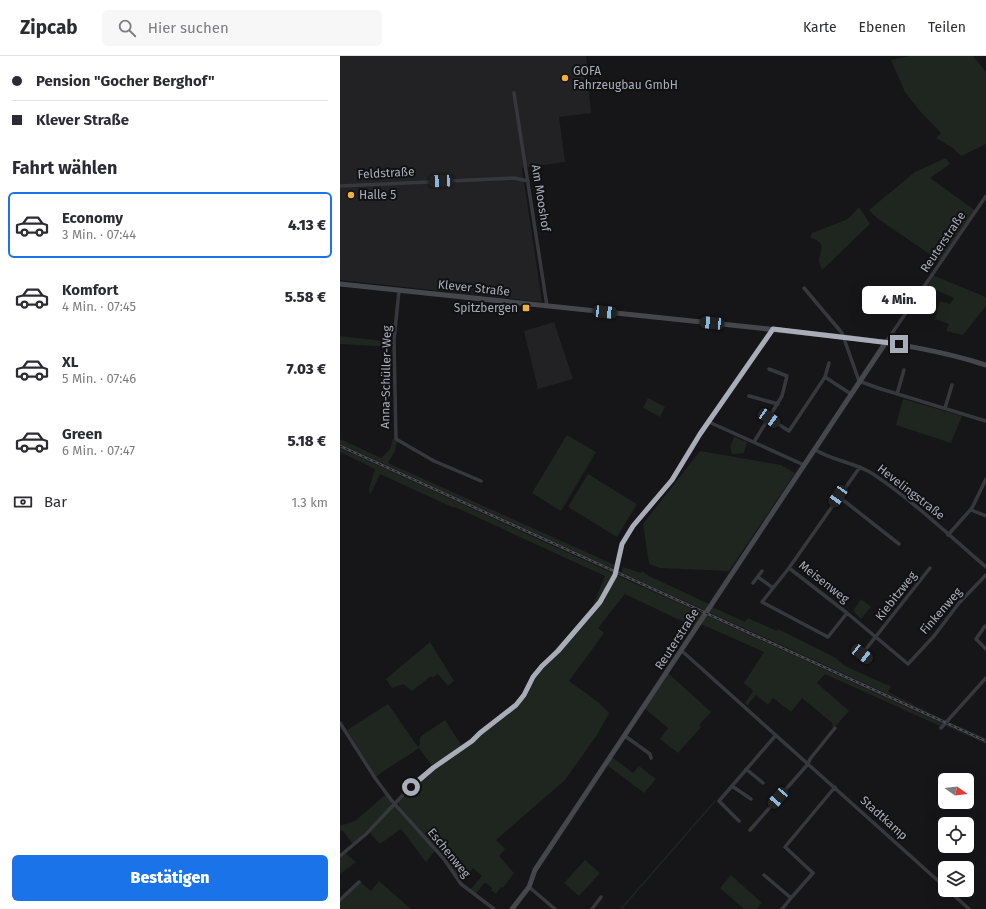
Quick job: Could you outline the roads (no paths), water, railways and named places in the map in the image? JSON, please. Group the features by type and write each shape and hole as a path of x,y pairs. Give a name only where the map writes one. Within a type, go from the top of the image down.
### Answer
{"street":[{"name":"Am Mooshof","path":"514,93 547,306"},
{"name":"Feldstraße","path":"340,186 514,178 528,181"},
{"name":"Reuterstraße","path":"512,909 529,887 535,870 682,651 814,449 986,196"},
{"name":"Klever Straße","path":"340,284 844,337 887,340 953,355 986,365"},
{"path":"804,288 840,329 860,381 986,421"},
{"name":"Anna-Schüller-Weg","path":"399,291 394,340 396,439 434,461 481,481"},
{"path":"340,856 366,834 419,778 472,741 516,705 524,695 533,677 558,651 600,602 615,575 622,544 633,526 672,480 709,422 773,329"},
{"path":"769,418 789,431 825,377 826,367 829,363"},
{"path":"754,442 778,404 782,396 787,376 769,369"},
{"path":"897,394 904,370"},
{"path":"825,377 851,394"},
{"path":"945,408 952,384"},
{"path":"749,396 778,404"},
{"path":"709,422 804,465"},
{"name":"Hevelingstraße","path":"814,449 828,456 860,467 873,474 986,567"},
{"name":"Meisenweg","path":"860,467 838,496 789,568 848,613 908,664 912,660"},
{"path":"948,535 971,510 986,479"},
{"path":"838,496 898,544"},
{"path":"971,510 986,516"},
{"path":"789,568 762,602 828,637 848,613"},
{"name":"Kiebitzweg","path":"876,637 930,568"},
{"path":"753,583 762,571"},
{"name":"Finkenweg","path":"912,660 934,636 959,603 986,575"},
{"path":"758,577 773,588"},
{"path":"985,626 976,639 986,649"},
{"path":"862,654 876,637"},
{"path":"854,648 870,660"},
{"name":"Stadtkamp","path":"682,651 938,881"},
{"path":"941,728 986,678"},
{"name":"Eschenweg","path":"340,723 375,778 394,804 444,859 461,884 494,909"},
{"path":"750,830 808,764 810,758 836,728"},
{"path":"739,821 718,801 776,735"},
{"path":"625,736 650,754 651,758"},
{"path":"746,769 763,783"},
{"path":"732,786 751,799"},
{"path":"782,909 813,873 784,847 835,787"},
{"path":"764,875 791,898"},
{"path":"340,900 359,882"},
{"path":"529,887 555,909"},
{"path":"592,909 601,897"},
{"path":"955,897 968,909"}],"railway":[{"path":"340,446 986,741"}],"place":[{"name":"GOFA Fahrzeugbau GmbH","path":"565,78"},
{"name":"Halle 5","path":"351,195"},
{"name":"Spitzbergen","path":"526,308"}]}
